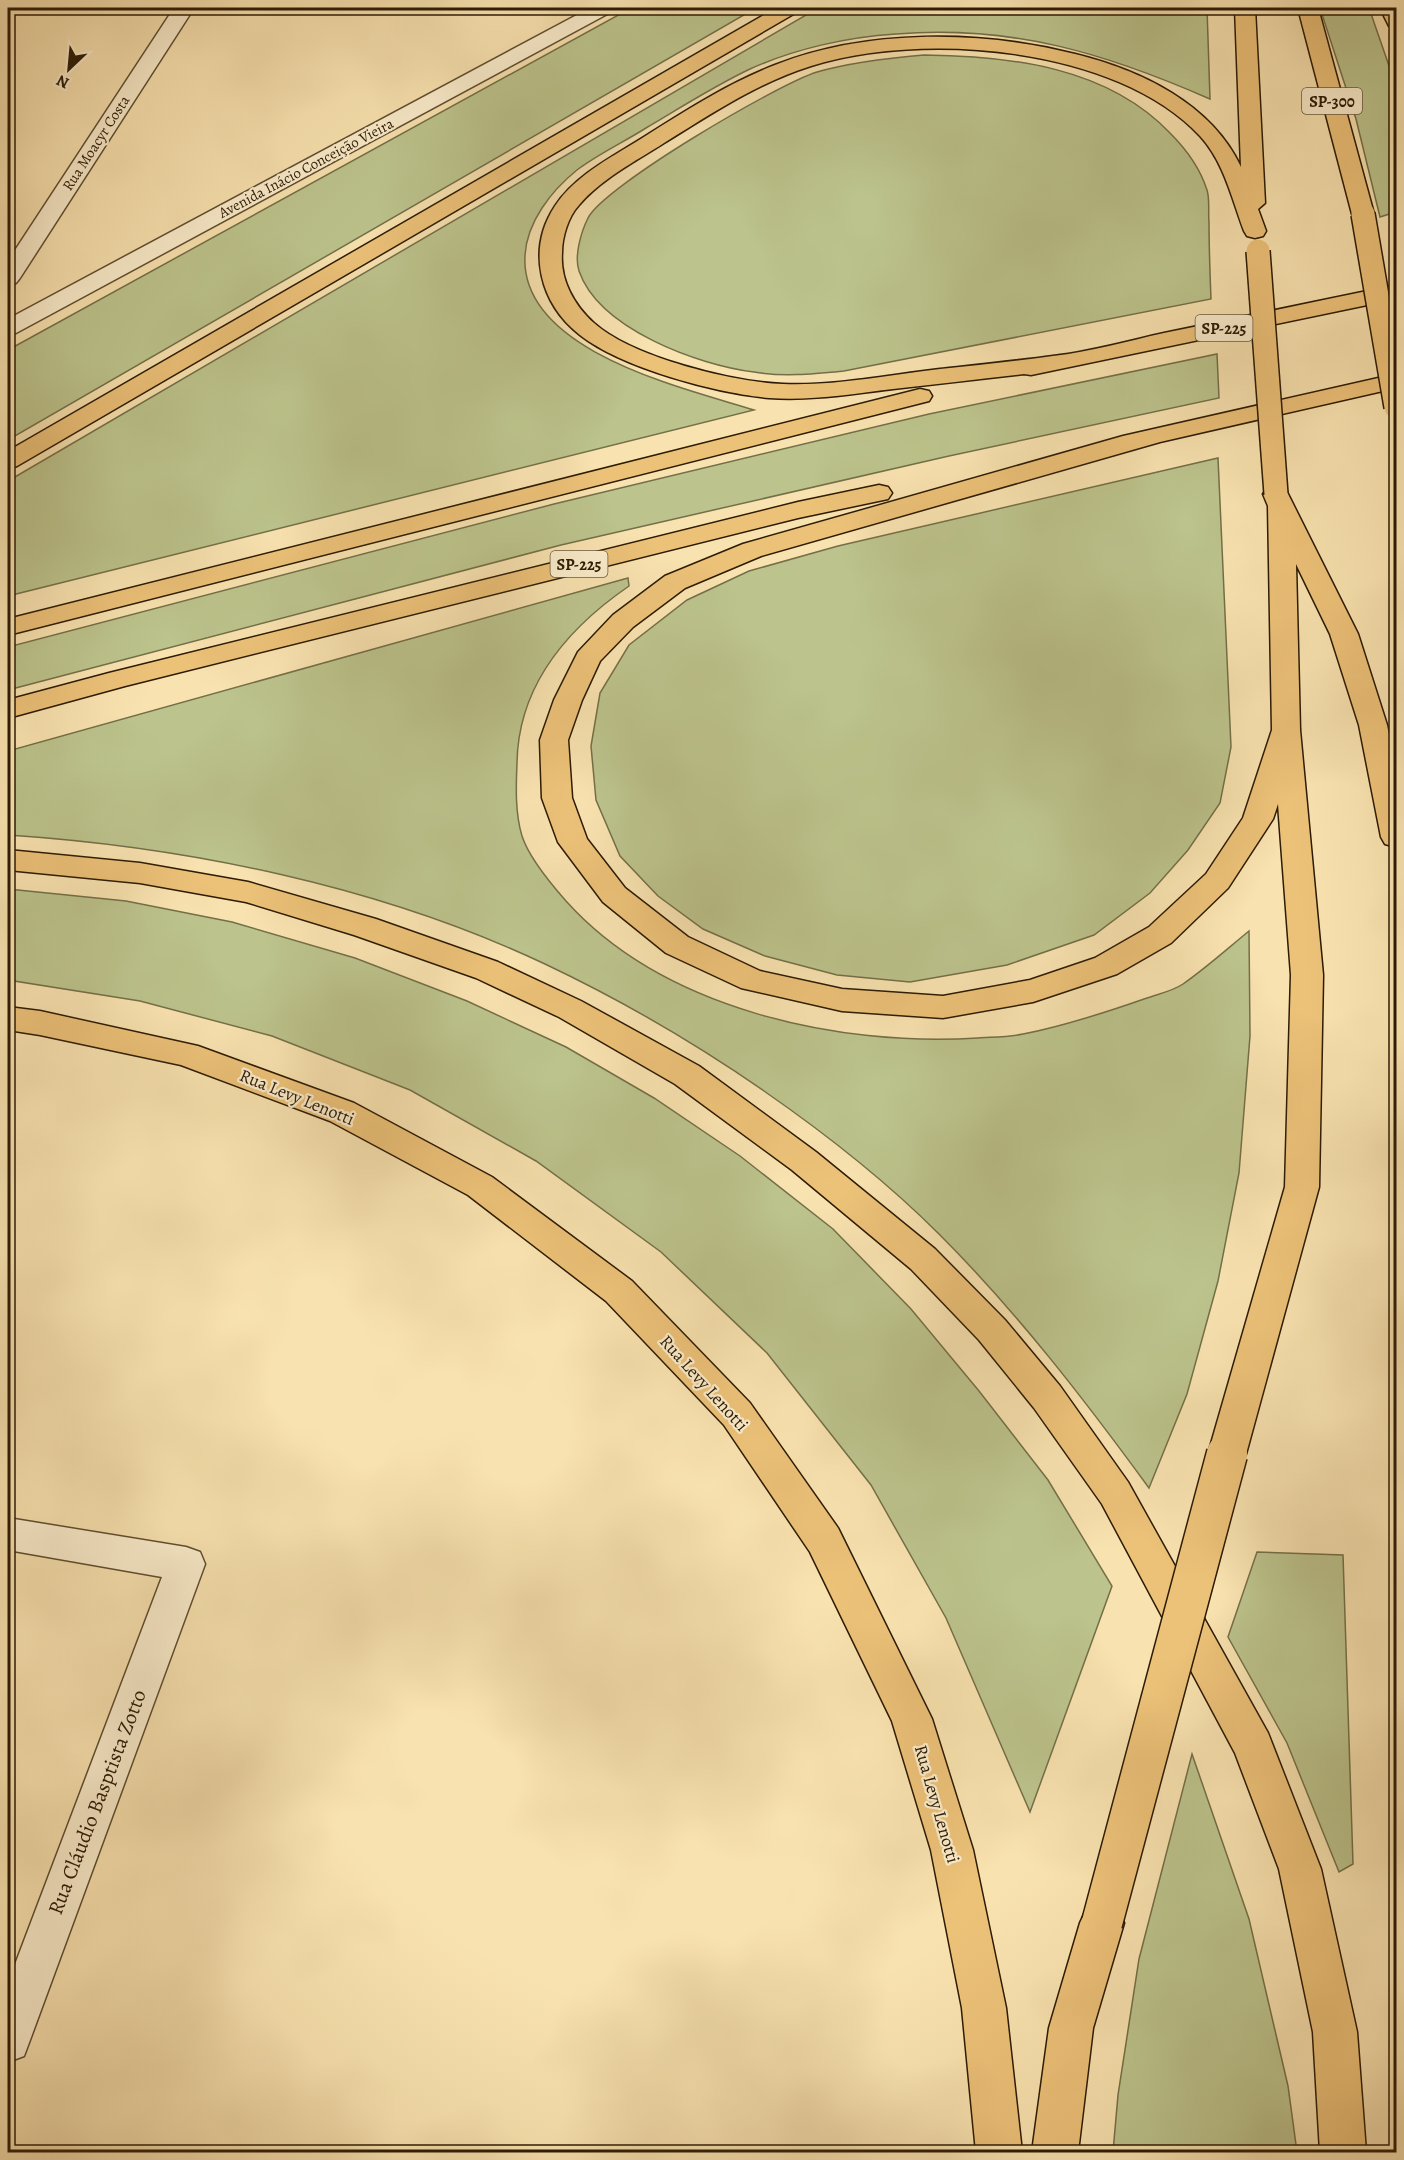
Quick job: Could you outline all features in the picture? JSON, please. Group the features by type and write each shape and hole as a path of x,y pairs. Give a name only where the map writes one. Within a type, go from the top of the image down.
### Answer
{"highway":[{"path":"8,461 790,8"},
{"path":"1055,2152 1071,2028 1102,1923 1227,1454 1302,1187 1306,975 1286,730 1278,500 1257,241 1245,8"},
{"name":"SP-300","path":"1308,8 1363,214 1396,407"},
{"path":"1390,8 1396,22"},
{"path":"1051,363 810,392 751,388 691,374 638,357 587,330 560,298 549,270 552,237 565,205 603,173 726,95 765,76 827,55 910,44 968,43 1027,50 1089,63 1138,82 1185,112 1213,138 1230,167 1257,241"},
{"name":"SP-225","path":"8,627 1051,363 1396,292"},
{"name":"SP-225","path":"8,709 798,510 1154,436 1396,381"},
{"path":"1154,436 752,550 675,582 623,621 588,658 568,700 554,740 557,798 573,842 615,895 677,945 752,980 842,1000 943,1007 1043,988 1106,966 1160,935 1217,880 1258,819 1286,730"},
{"path":"1278,500 1344,634 1373,725 1396,837"},
{"path":"8,860 140,873 248,892 365,927 487,970 570,1009 687,1075 804,1161 922,1259 992,1330 1047,1397 1115,1493 1253,1746 1300,1869 1335,2032 1343,2152"},
{"name":"Rua Levy Lenotti","path":"8,1019 40,1023 186,1054 342,1112 470,1181 619,1291 737,1414 824,1540 912,1719 952,1850 982,1997 999,2152"}],"street":[{"name":"Rua Moacyr Costa","path":"11,267 184,8"},
{"name":"Avenida Inácio Conceição Vieira","path":"8,328 604,8"},
{"name":"Rua Cláudio Basptista Zotto","path":"8,1534 186,1564 8,2040"}],"green space":[{"path":"631,8 756,8 8,440 8,350"},
{"path":"818,8 1207,8 1210,99 1133,68 1095,56 1019,38 980,34 939,32 859,38 803,50 750,69 602,153 567,178 535,219 525,255 530,288 548,317 576,340 611,360 649,377 754,410 8,596 8,481"},
{"path":"1320,8 1369,8 1396,86 1396,212 1380,217 1356,119"},
{"path":"924,55 990,58 1056,70 1117,93 1145,111 1187,152 1201,174 1207,190 1211,299 844,371 787,375 731,368 679,352 628,327 590,292 578,265 579,244 583,230 588,218 601,203 625,183 732,115 797,80 817,72 843,66"},
{"path":"1217,354 1219,398 949,456 561,545 8,690 8,647 554,504 929,414"},
{"path":"1218,458 1231,747 1220,803 1188,850 1150,893 1094,935 1007,965 910,982 837,975 765,956 703,929 658,896 620,856 596,800 591,746 600,693 629,645 687,600 749,571 838,546"},
{"path":"628,578 629,586 586,620 567,640 550,661 537,684 526,708 520,735 516,800 525,844 547,879 566,901 606,938 652,969 702,994 756,1013 812,1027 868,1036 924,1039 1001,1037 1070,1023 1175,989 1200,972 1249,931 1250,1036 1239,1173 1218,1281 1187,1394 1149,1488 1075,1389 1023,1325 919,1214 810,1124 738,1073 657,1023 602,992 482,937 350,892 282,875 145,849 8,835 8,751"},
{"path":"8,889 126,901 232,922 355,958 467,1001 566,1047 654,1098 740,1156 833,1229 911,1309 979,1391 1048,1480 1112,1586 1030,1812 946,1618 871,1485 767,1353 661,1252 536,1161 410,1090 272,1036 140,1001 8,980"},
{"path":"1257,1552 1343,1555 1353,1864 1339,1872 1287,1743 1228,1637"},
{"path":"1192,1754 1249,1919 1288,2086 1297,2152 1113,2152 1118,2095 1139,1959"}]}
